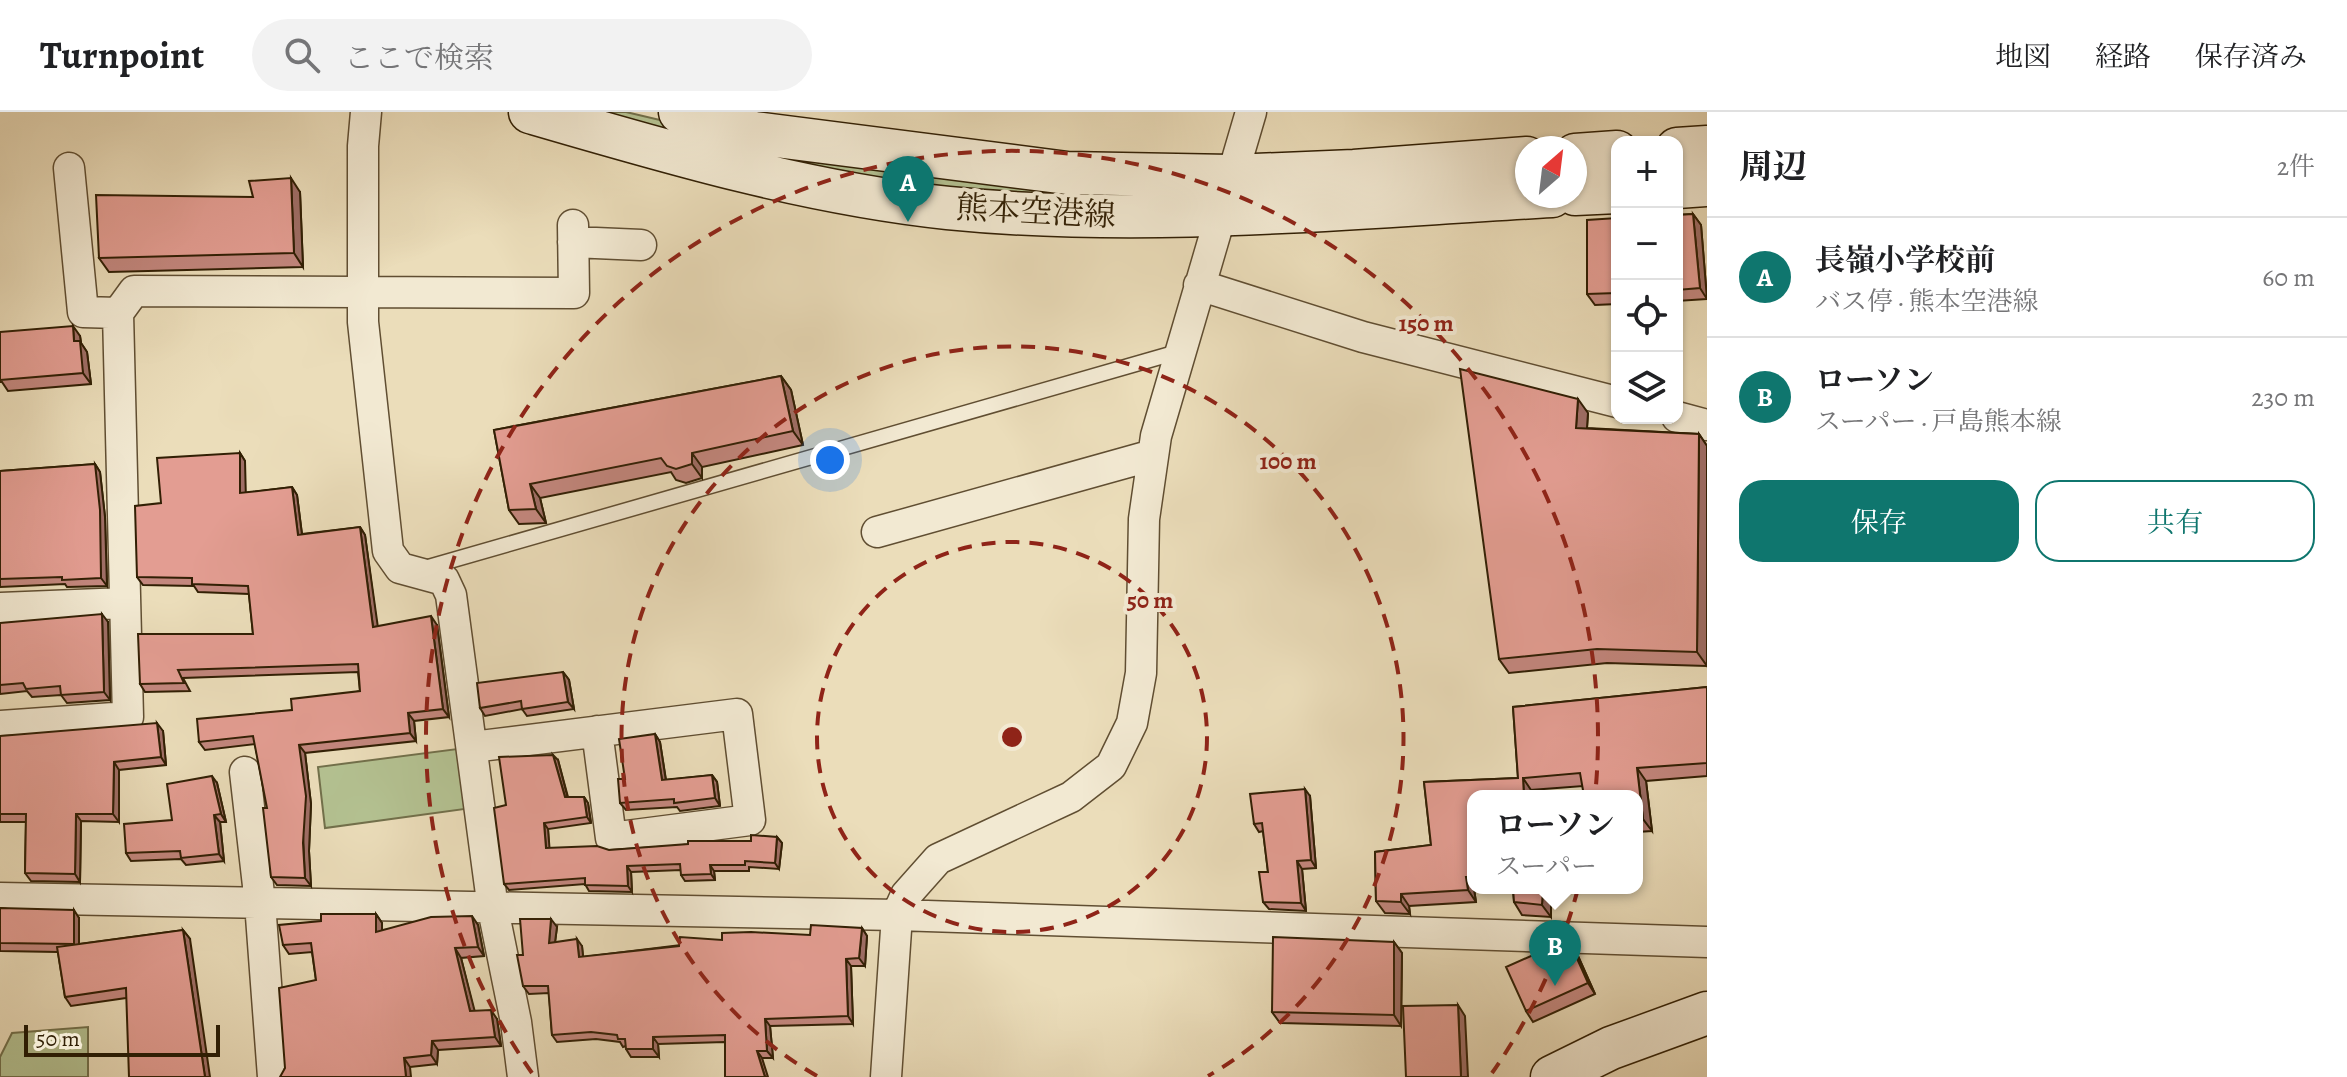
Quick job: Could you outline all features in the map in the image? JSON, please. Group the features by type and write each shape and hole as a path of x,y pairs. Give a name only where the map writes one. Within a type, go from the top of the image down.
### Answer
{"main road":[{"name":"熊本空港線","path":"530,112 644,145 818,189 947,208 1054,215 1226,195 1354,171 1515,159"},
{"name":"熊本空港線","path":"702,115 754,133 1226,195 1515,196"},
{"path":"1683,149 1707,147"},
{"path":"1587,154 1611,152"},
{"path":"1683,187 1707,185"},
{"path":"1587,193 1611,192"},
{"path":"1552,1077 1611,1048 1707,1013"}],"street":[{"path":"366,112 362,290 388,551 400,568 444,580 451,595 493,909 516,1022 523,1077"},
{"path":"886,1077 897,915 906,895 938,859 1071,797 1111,766 1132,723 1141,673 1144,519 1156,436 1251,112"},
{"path":"69,168 83,312 118,313"},
{"path":"0,726 128,717 118,313 134,291 574,293 573,233 641,245"},
{"path":"1199,285 1363,337 1611,400"},
{"path":"1683,419 1707,425"},
{"path":"877,532 1153,455"},
{"path":"0,608 125,603"},
{"path":"472,747 597,731 737,714 750,820 611,838 597,731"},
{"path":"245,772 260,903 273,1077"},
{"path":"0,898 897,915 1707,942"}],"lane":[{"path":"413,571 1181,351"}],"green space":[{"path":"596,112 626,112 792,151 1060,194 1134,200 1134,205 899,184 787,164"},
{"path":"465,748 472,808 325,828 318,767"},
{"path":"88,1027 88,1077 0,1077 0,1057 12,1033"}],"building":[{"path":"291,178 294,253 99,258 96,195 253,197 249,181"},
{"path":"1693,214 1700,288 1683,289 1683,215"},
{"path":"1611,218 1611,293 1587,294 1587,220"},
{"path":"73,326 74,341 80,341 83,373 0,380 0,332"},
{"path":"1460,369 1578,399 1576,428 1699,434 1697,652 1597,649 1499,659"},
{"path":"781,376 793,431 692,453 692,464 676,469 667,466 661,458 530,484 536,509 509,510 494,430"},
{"path":"240,453 240,493 292,487 298,535 360,527 373,627 431,616 443,709 408,713 410,733 299,745 306,796 303,843 305,878 271,877 263,808 267,808 253,736 199,742 197,719 292,710 291,699 360,691 358,664 178,670 184,683 140,684 138,634 253,634 248,586 192,584 192,578 137,577 135,506 161,503 157,458"},
{"path":"95,464 100,510 101,578 0,579 0,471"},
{"path":"102,614 104,692 61,695 60,686 26,689 23,683 0,685 0,623"},
{"path":"563,672 568,702 522,709 521,701 480,708 477,683"},
{"path":"1707,687 1707,763 1637,768 1640,790 1583,790 1580,773 1523,778 1524,790 1467,790 1467,890 1401,894 1401,902 1376,901 1375,852 1431,845 1424,782 1518,778 1513,707"},
{"path":"157,723 161,757 114,762 113,814 76,814 75,874 25,873 26,814 0,814 0,736"},
{"path":"655,734 662,780 712,775 715,798 674,803 674,799 620,803 618,779 625,779 619,739"},
{"path":"553,755 565,797 584,797 587,817 544,823 546,848 597,846 609,850 688,844 688,841 751,841 751,835 777,837 775,863 745,861 745,865 710,865 711,874 681,875 680,864 627,866 628,886 585,885 585,878 504,884 494,808 506,805 499,757"},
{"path":"212,776 221,814 214,815 219,854 181,858 180,851 126,853 124,824 172,820 167,784"},
{"path":"1305,789 1311,860 1297,861 1301,903 1263,902 1259,872 1268,872 1262,823 1254,824 1250,794"},
{"path":"1513,894 1543,894 1542,905 1514,902"},
{"path":"0,908 74,910 74,944 0,943"},
{"path":"321,914 376,914 376,932 431,917 472,916 478,947 455,948 470,1011 491,1010 495,1037 432,1041 431,1055 404,1058 406,1077 280,1077 285,1068 279,988 316,980 311,943 283,945 279,925 321,921"},
{"path":"520,919 551,919 549,943 577,939 579,957 679,946 680,937 722,940 722,933 751,932 810,935 811,925 862,928 859,958 846,959 848,1016 765,1019 767,1051 757,1051 765,1077 725,1077 725,1035 653,1037 653,1049 626,1049 625,1039 618,1039 617,1035 591,1032 552,1035 548,986 523,986 517,955 523,955"},
{"path":"183,930 205,1077 129,1077 126,988 65,997 57,947"},
{"path":"1273,937 1394,942 1394,1015 1272,1012"},
{"path":"1558,944 1571,945 1588,983 1526,1011 1506,967"},
{"path":"1458,1005 1461,1077 1406,1077 1403,1006"}],"place":[{"name":"長嶺小学校前","path":"908,222"},
{"name":"ローソン","path":"1555,986"}]}
